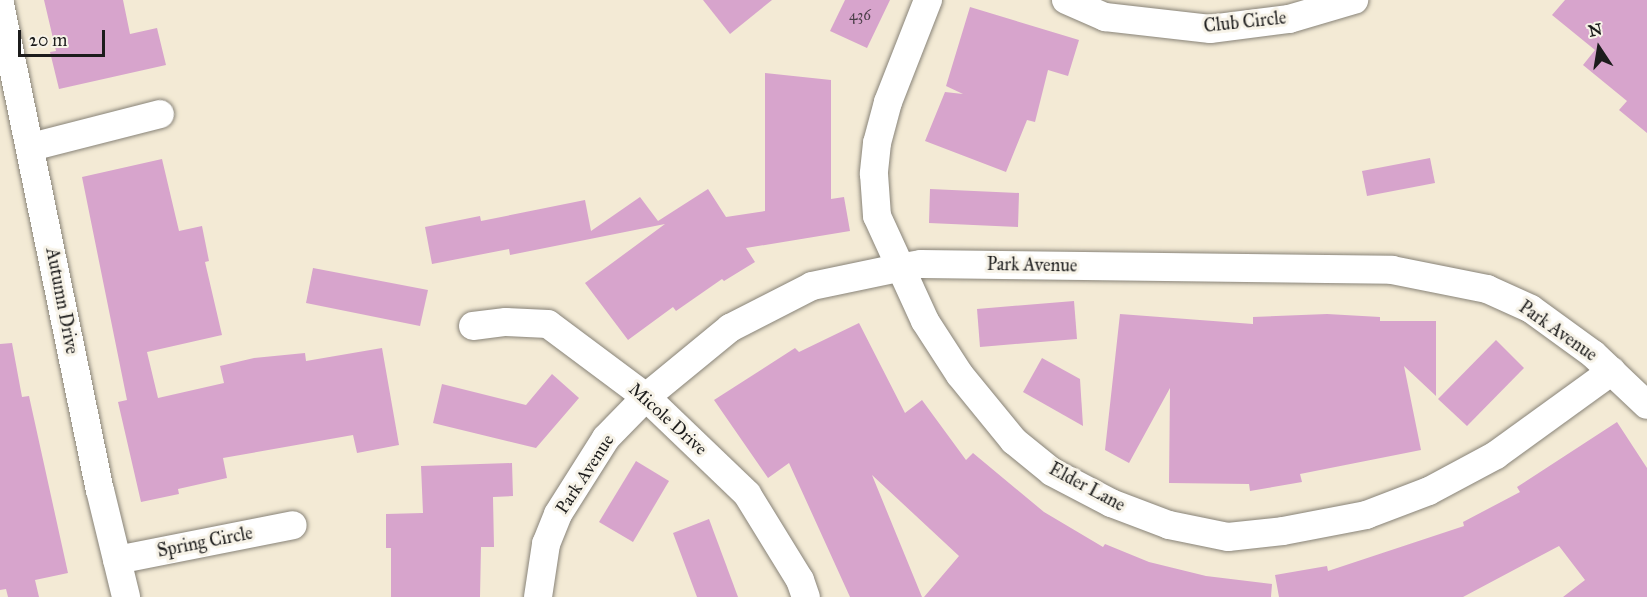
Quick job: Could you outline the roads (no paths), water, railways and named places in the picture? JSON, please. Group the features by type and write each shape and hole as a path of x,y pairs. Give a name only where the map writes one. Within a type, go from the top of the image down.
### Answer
{"street":[{"name":"Elder Lane","path":"928,0 888,102 877,143 874,174 877,216 898,267 960,375 1014,441 1052,472 1111,503 1169,525 1228,537 1366,515 1429,491 1496,455 1612,371"},
{"name":"Club Circle","path":"1066,0 1105,17 1210,29 1290,19 1354,0"},
{"name":"Autumn Drive","path":"0,4 126,597"},
{"path":"31,147 160,114"},
{"name":"Park Avenue","path":"538,597 546,544 558,514 606,438 646,397 730,328 812,286 898,267 921,264 1392,270 1487,289 1531,309 1612,371 1647,405"},
{"name":"Micole Drive","path":"474,326 506,322 548,324 646,397 747,494 800,580 806,597"},
{"name":"Spring Circle","path":"117,560 293,525"}]}
